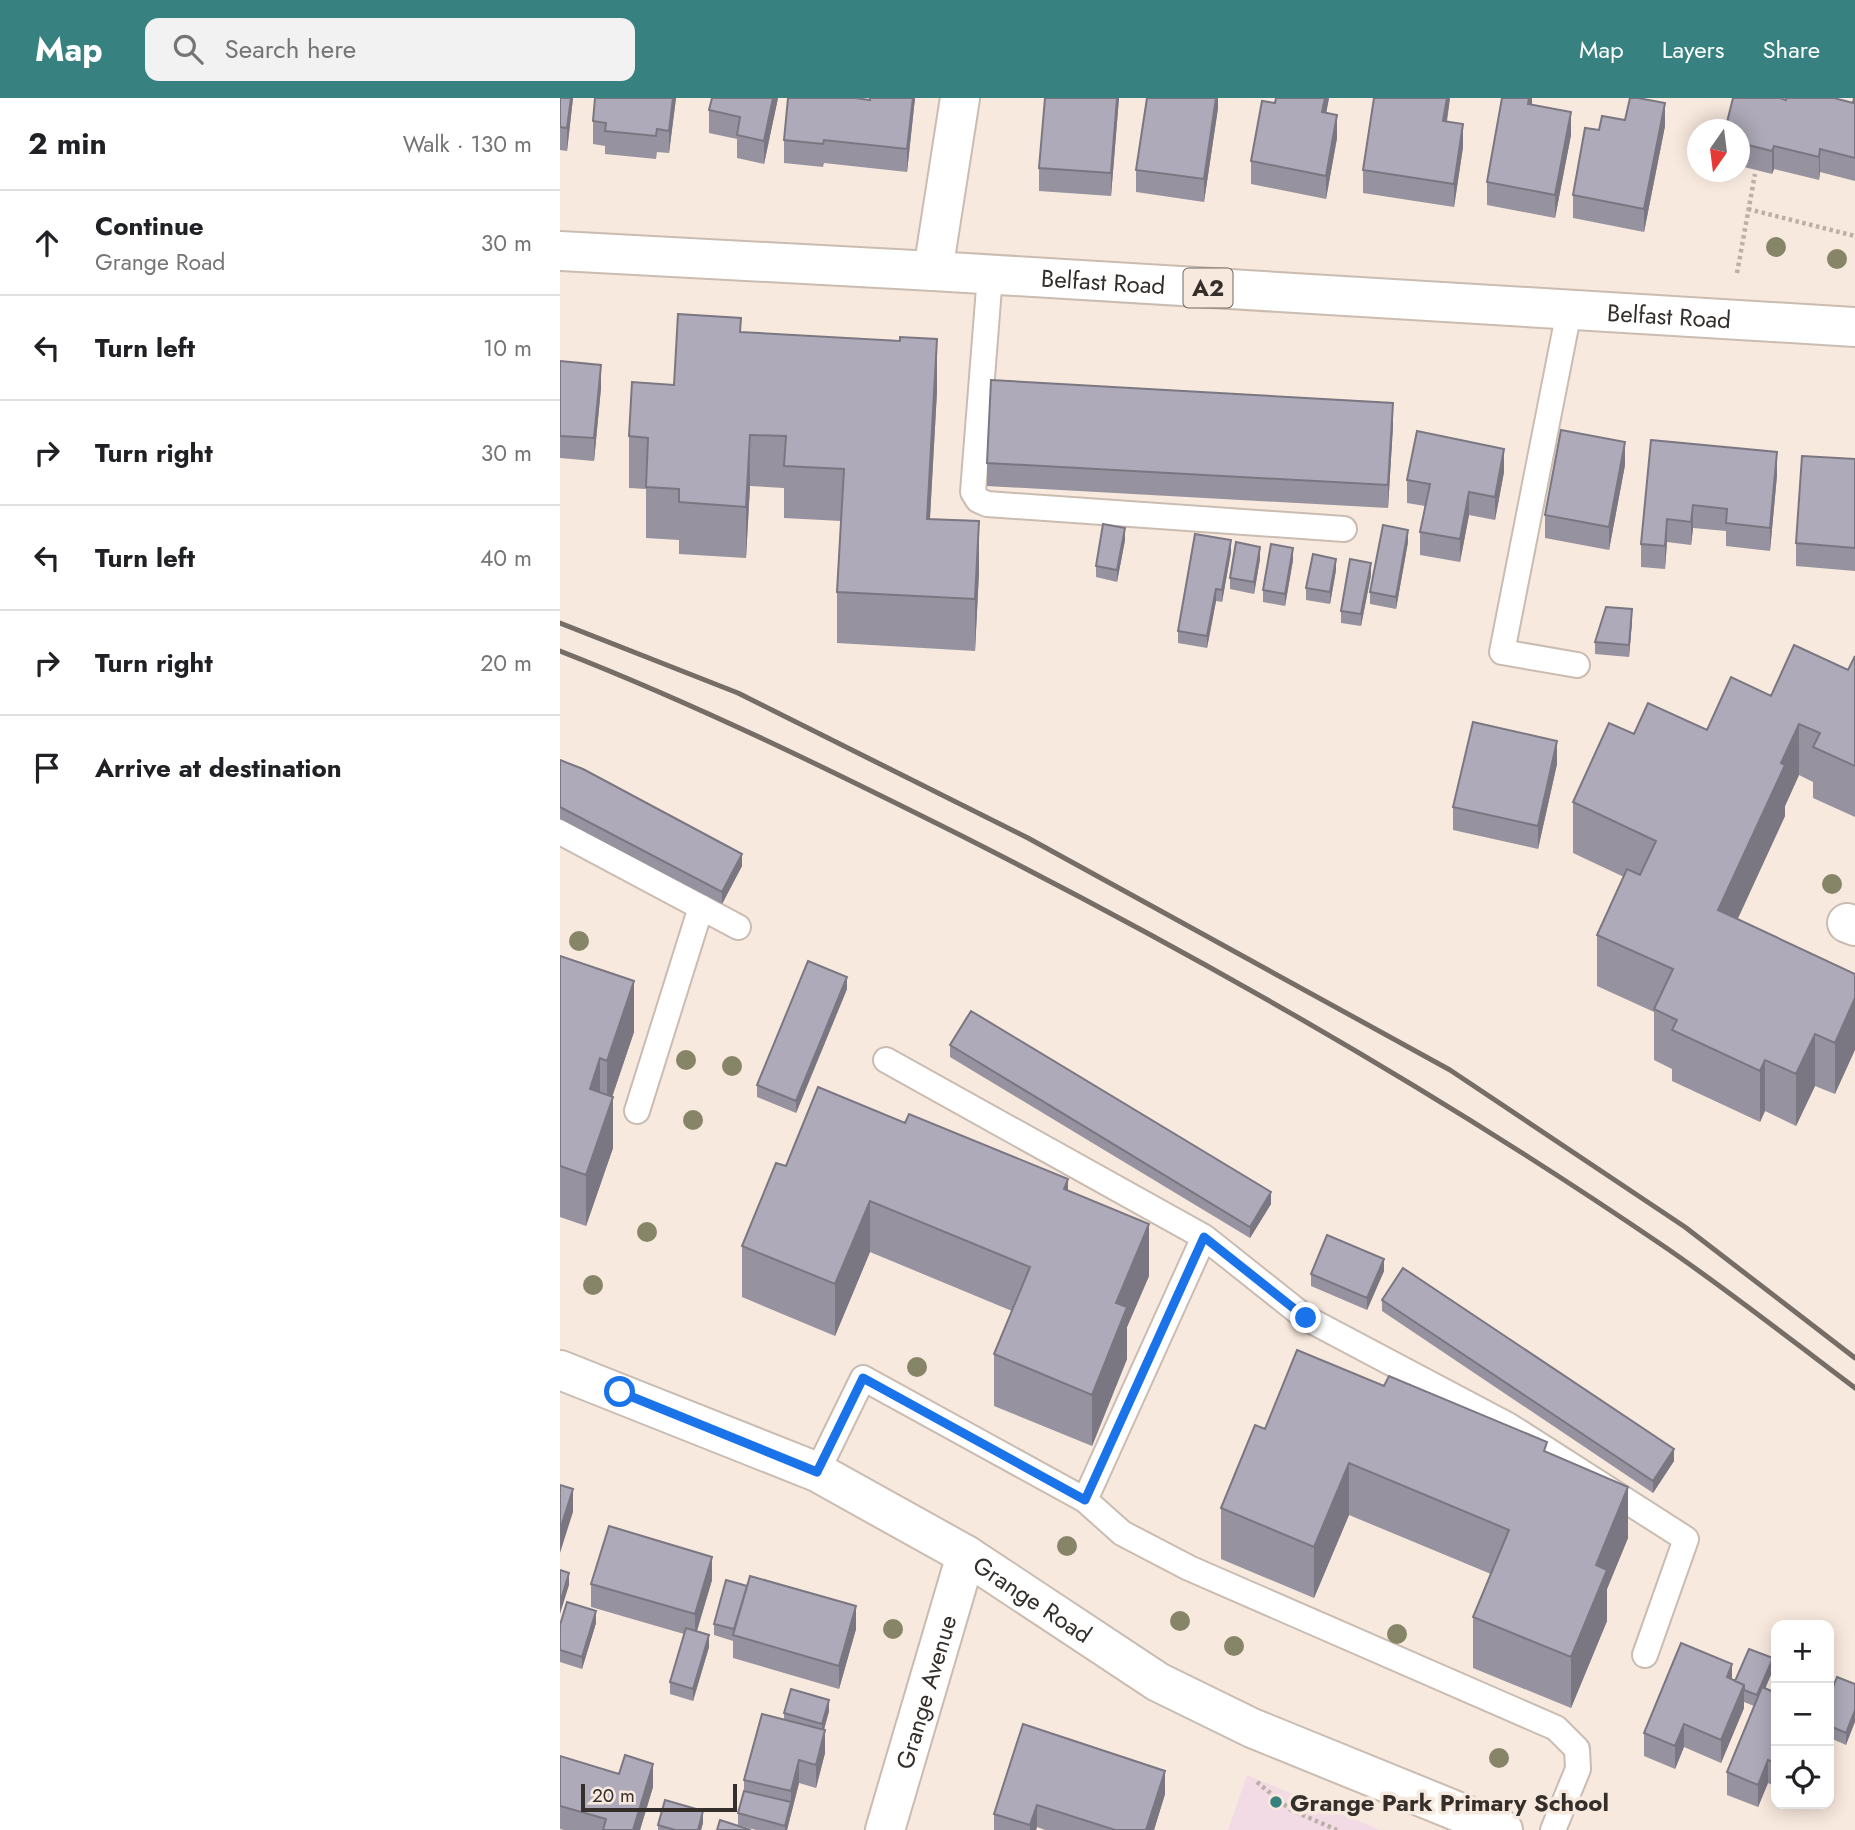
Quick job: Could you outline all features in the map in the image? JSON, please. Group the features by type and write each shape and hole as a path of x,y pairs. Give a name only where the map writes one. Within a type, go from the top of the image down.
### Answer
{"street":[{"path":"933,271 960,98"},
{"name":"Belfast Road","path":"560,251 1855,327"},
{"name":"Grange Road","path":"560,1370 817,1472 966,1555 1158,1682 1252,1728 1503,1830"},
{"name":"Grange Avenue","path":"885,1830 966,1555"}],"lane":[{"path":"990,275 973,492 978,500 987,504 1344,529"},
{"path":"1569,311 1502,652 1577,665"},
{"path":"560,832 738,927"},
{"path":"637,1111 701,907"},
{"path":"886,1060 1204,1237 1306,1318 1508,1425 1686,1539 1645,1655"},
{"path":"1085,1500 1204,1237"},
{"path":"817,1472 863,1378 1085,1500 1122,1533 1189,1568 1556,1728 1577,1749 1577,1769 1553,1830"}],"path":[{"path":"1729,320 1755,174"},
{"path":"1748,209 1855,236"}],"shaded area":[{"name":"Grange Park Primary School","path":"1247,1775 1380,1830 1228,1830"}],"building":[{"path":"560,98 571,98 567,128 560,127"},
{"path":"595,98 673,98 669,131 657,129 656,136 605,131 606,123 593,121"},
{"path":"712,98 773,98 764,141 737,135 740,117 709,110"},
{"path":"788,98 913,98 907,149 824,140 823,144 784,140"},
{"path":"1045,98 1117,98 1111,173 1039,168"},
{"path":"1147,98 1216,98 1204,179 1136,170"},
{"path":"1276,98 1325,98 1322,112 1337,115 1326,176 1251,161 1262,101 1275,103"},
{"path":"1374,98 1447,98 1443,121 1463,124 1454,184 1363,170"},
{"path":"1502,98 1529,98 1528,104 1571,112 1555,195 1487,182"},
{"path":"1630,98 1665,103 1644,209 1573,195 1585,128 1599,130 1602,116 1625,120"},
{"path":"1733,98 1834,98 1853,103 1855,98 1855,158 1820,149 1819,157 1774,146 1772,151 1750,146 1750,119 1728,119"},
{"path":"678,314 741,318 740,332 900,341 900,337 937,339 927,519 979,521 975,599 837,592 844,469 784,466 786,436 750,435 746,507 679,502 679,489 646,487 648,438 629,436 632,382 674,385"},
{"path":"560,361 601,365 594,438 560,436"},
{"path":"991,380 1393,403 1388,485 987,463"},
{"path":"1561,430 1625,442 1609,527 1545,515"},
{"path":"1417,431 1504,449 1495,497 1469,492 1460,539 1420,532 1430,484 1407,480"},
{"path":"1651,440 1777,452 1770,528 1726,523 1727,509 1693,505 1691,522 1667,519 1665,546 1641,544"},
{"path":"1802,456 1855,459 1855,548 1796,543"},
{"path":"1103,524 1125,528 1117,570 1096,566"},
{"path":"1383,525 1408,530 1396,597 1370,592"},
{"path":"1195,534 1231,540 1222,590 1216,589 1207,636 1178,631"},
{"path":"1236,542 1260,547 1254,582 1230,578"},
{"path":"1271,544 1293,548 1285,594 1263,590"},
{"path":"1313,554 1336,559 1330,592 1306,588"},
{"path":"1350,559 1371,563 1361,614 1341,611"},
{"path":"1606,607 1632,609 1629,645 1595,642"},
{"path":"1794,645 1848,670 1855,656 1855,766 1813,747 1820,733 1799,724 1781,763 1785,765 1718,910 1855,974 1855,998 1835,1043 1815,1034 1796,1074 1765,1060 1760,1071 1672,1030 1677,1020 1654,1009 1673,969 1597,935 1627,869 1640,875 1656,841 1573,802 1609,723 1634,734 1648,703 1707,730 1731,677 1771,696"},
{"path":"1473,722 1557,741 1538,826 1453,807"},
{"path":"560,760 583,769 742,854 722,892 560,807"},
{"path":"560,956 634,981 607,1061 600,1058 590,1089 613,1097 586,1175 560,1166"},
{"path":"808,961 847,977 796,1101 757,1085"},
{"path":"971,1011 1271,1192 1250,1227 950,1045"},
{"path":"818,1087 905,1123 909,1114 1068,1179 1064,1189 1149,1224 1116,1303 1127,1307 1092,1395 994,1354 1030,1267 870,1201 835,1284 742,1246 776,1163 786,1166"},
{"path":"1327,1235 1384,1259 1367,1298 1311,1274"},
{"path":"1403,1268 1674,1449 1653,1481 1382,1300"},
{"path":"1297,1350 1384,1386 1389,1376 1547,1442 1544,1451 1628,1487 1596,1565 1607,1570 1571,1657 1473,1617 1509,1530 1349,1463 1314,1547 1221,1508 1255,1425 1265,1429"},
{"path":"560,1485 573,1489 560,1530"},
{"path":"609,1526 712,1557 695,1614 591,1584"},
{"path":"560,1570 569,1573 560,1603"},
{"path":"750,1576 856,1606 839,1666 733,1635"},
{"path":"726,1580 747,1586 734,1629 714,1624"},
{"path":"567,1602 596,1611 582,1657 560,1650 560,1625"},
{"path":"686,1628 709,1635 693,1689 670,1682"},
{"path":"1681,1643 1732,1664 1727,1677 1744,1685 1721,1740 1684,1724 1675,1746 1644,1733"},
{"path":"1749,1649 1771,1657 1757,1695 1744,1690 1744,1685 1735,1681"},
{"path":"1837,1677 1855,1684 1855,1710 1846,1733 1834,1728 1834,1684"},
{"path":"1762,1687 1771,1691 1771,1762 1768,1760 1758,1785 1727,1772"},
{"path":"791,1689 829,1700 822,1724 784,1713"},
{"path":"762,1714 825,1730 816,1765 799,1760 791,1791 744,1780"},
{"path":"1023,1724 1165,1771 1146,1830 1115,1830 1037,1805 1030,1825 994,1814"},
{"path":"625,1755 653,1764 633,1830 603,1830 606,1819 560,1806 560,1756 619,1774"},
{"path":"744,1791 791,1802 785,1826 738,1813"},
{"path":"665,1800 703,1811 698,1830 675,1830 658,1825"},
{"path":"720,1820 751,1830 717,1830"}],"railway":[{"path":"560,623 738,693 1028,838 1450,1070 1685,1227 1855,1358"},
{"path":"560,651 763,739 962,836 1142,930 1319,1029 1492,1134 1662,1245 1855,1388"}],"place":[{"name":"Grange Park Primary School","path":"1276,1802"}],"route":[{"path":"620,1392 817,1472 863,1378 1085,1500 1204,1237 1306,1318"}]}
